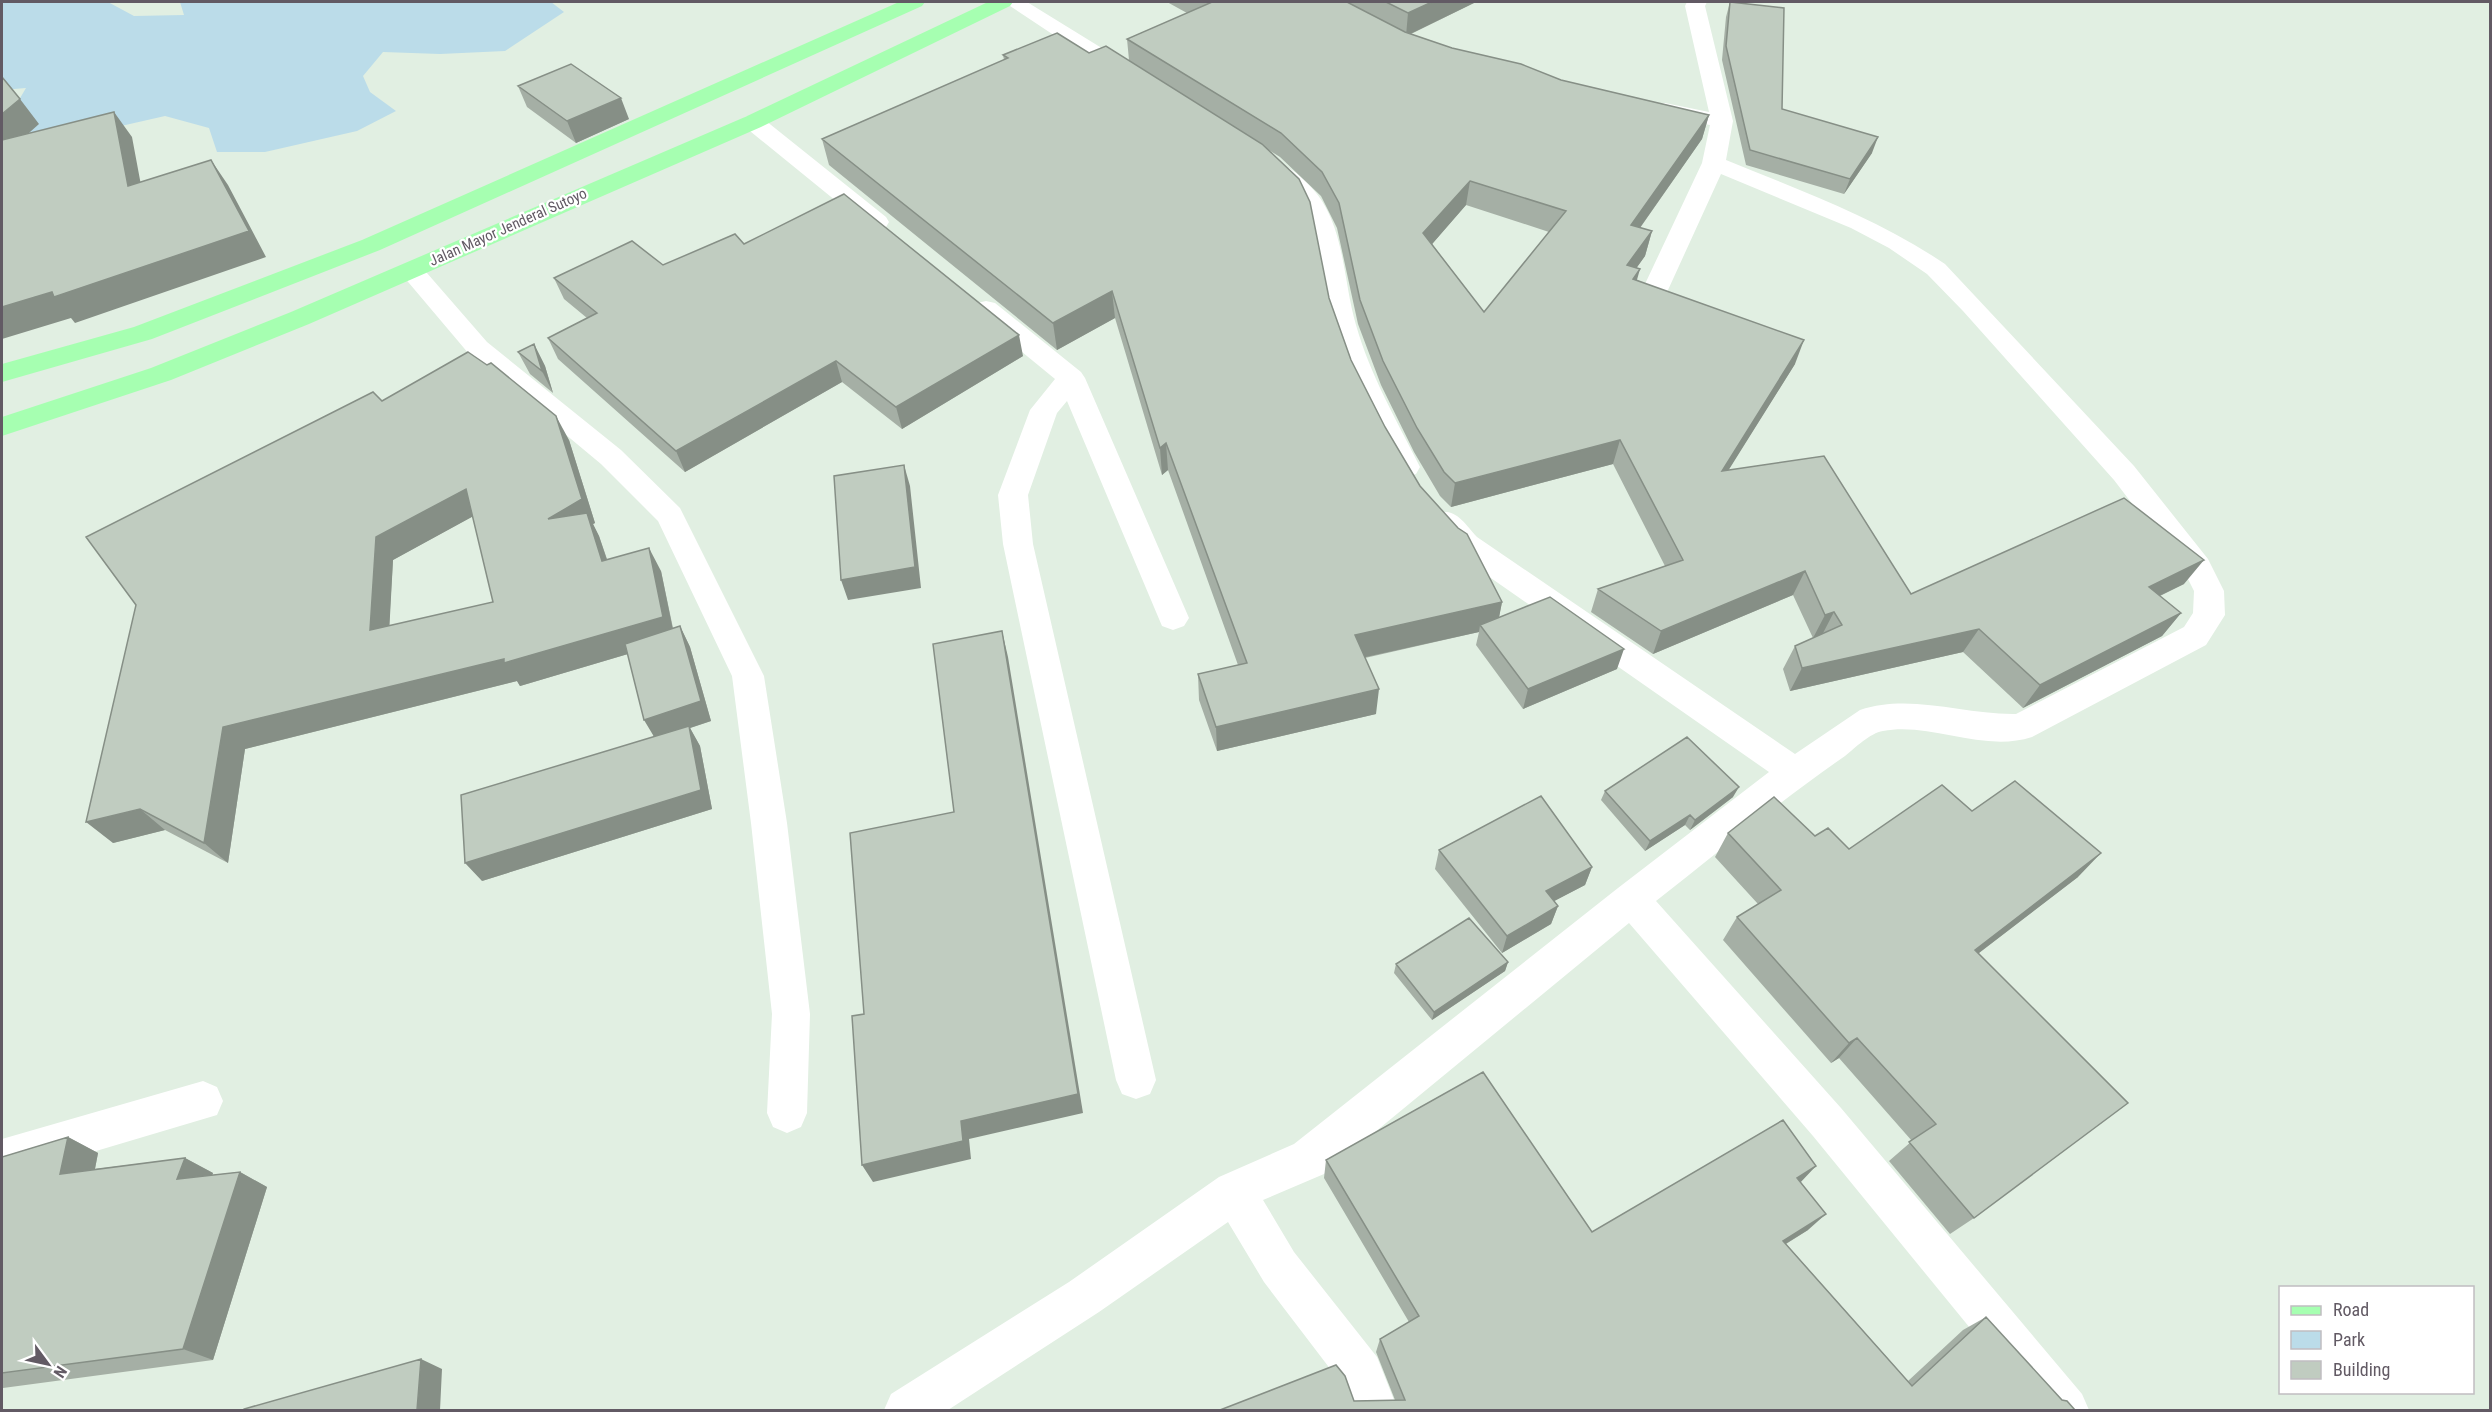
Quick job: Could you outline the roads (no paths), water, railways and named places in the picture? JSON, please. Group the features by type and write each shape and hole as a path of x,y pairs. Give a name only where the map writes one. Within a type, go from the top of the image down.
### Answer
{"main road":[{"path":"2,373 143,333 371,245 915,2"},
{"name":"Jalan Mayor Jenderal Sutoyo","path":"2,427 161,374 411,270 753,122 1003,2"}],"street":[{"path":"1014,2 1152,89"},
{"path":"1650,301 1714,163 1722,121 1695,6 1697,2"},
{"path":"1643,105 1722,121"},
{"path":"753,122 898,239"},
{"path":"1261,158 1294,184 1311,202 1323,228 1343,325 1365,386 1422,494 1466,545 1794,772"},
{"path":"907,1410 1084,1297 1234,1192 1309,1159 1631,899 1794,772 1872,718 1908,715 1986,728 2020,727 2195,636 2209,615 2209,591 2197,567 2124,473 1972,304 1936,269 1898,243 1860,223 1714,163"},
{"path":"411,270 478,348 611,457 670,515 748,676 769,823 790,1014 787,1113"},
{"path":"962,290 1071,378 1173,618"},
{"path":"1071,378 1044,410 1013,495 1018,544 1136,1080"},
{"path":"1631,899 1827,1122 2066,1410"},
{"path":"2,1159 203,1101"},
{"path":"1234,1192 1279,1267 1361,1373 1375,1410"}]}
